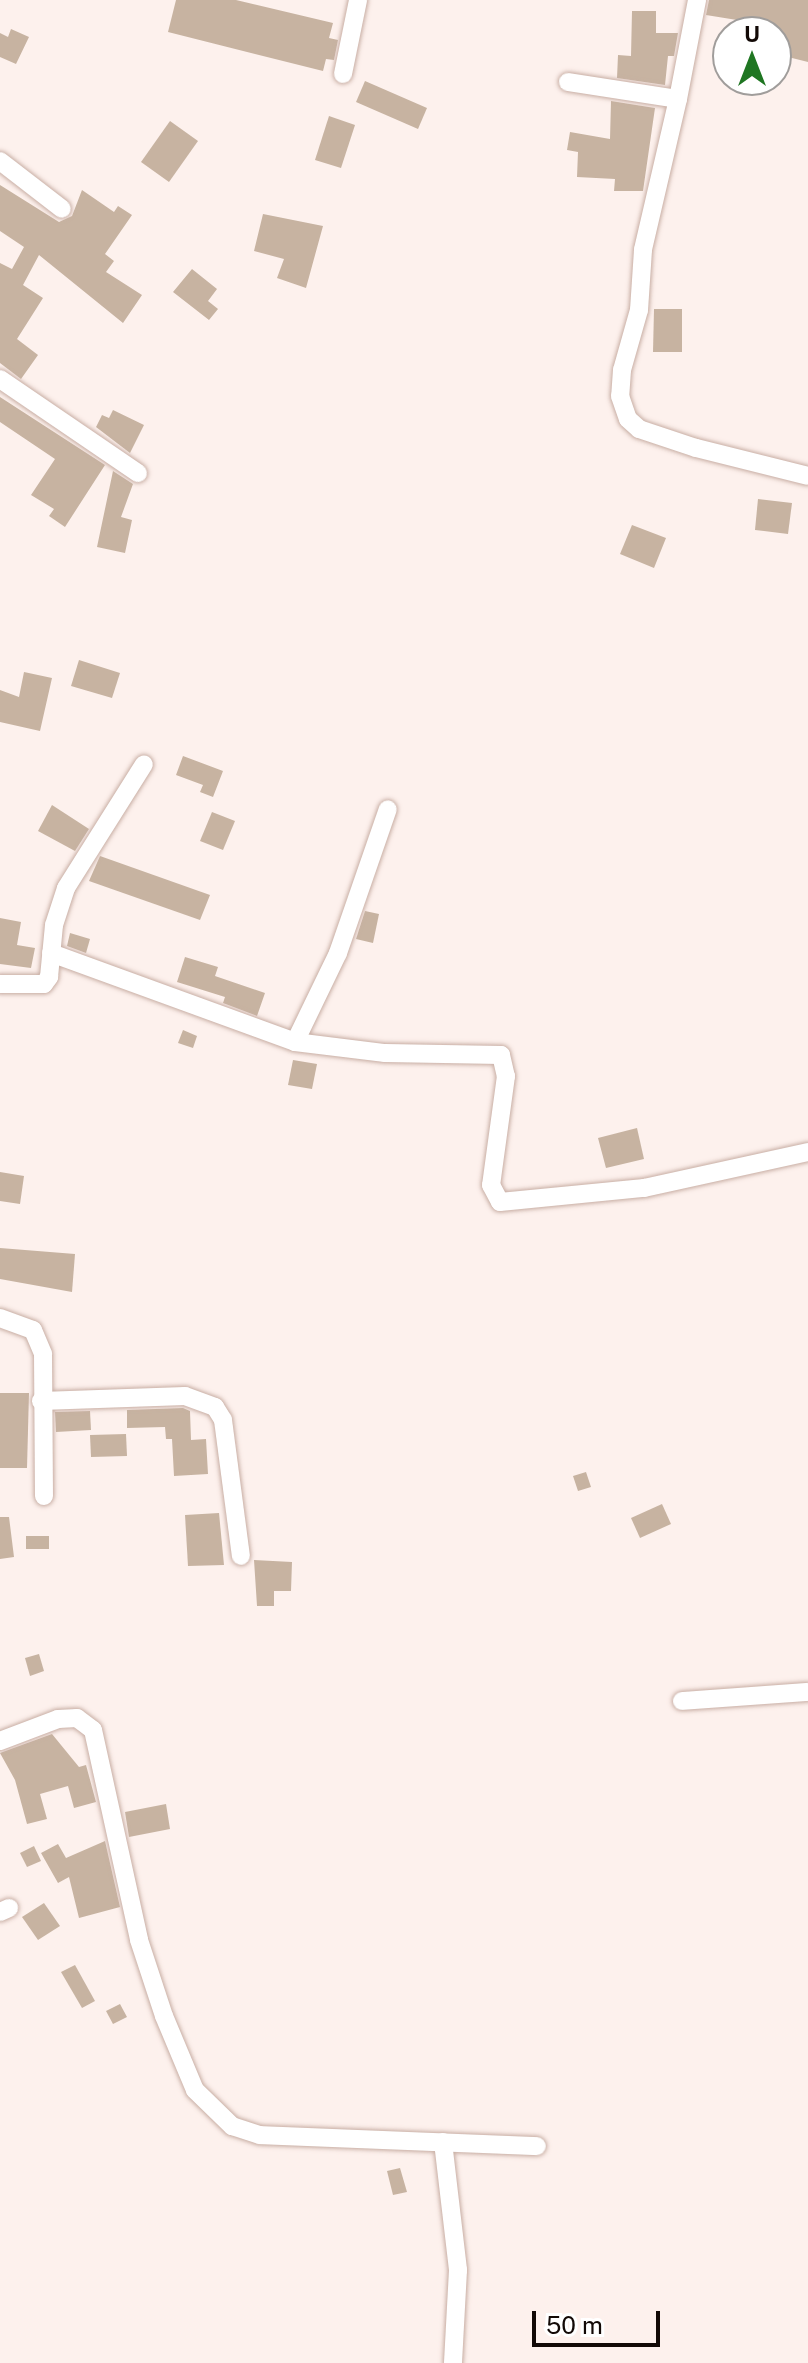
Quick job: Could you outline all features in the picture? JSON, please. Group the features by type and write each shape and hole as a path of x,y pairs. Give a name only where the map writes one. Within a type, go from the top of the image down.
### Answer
{"street":[{"path":"343,74 358,0"},
{"path":"697,0 643,250 639,310 620,385 623,409 639,429 808,476"},
{"path":"568,82 678,99"},
{"path":"0,161 62,209"},
{"path":"0,379 138,473"},
{"path":"0,984 44,984 66,888 144,764"},
{"path":"295,1042 338,953 388,809"},
{"path":"51,953 295,1042 385,1053 501,1055 506,1076 491,1185 500,1202 644,1188 808,1152"},
{"path":"0,1318 33,1330 43,1354 44,1496"},
{"path":"41,1401 185,1396 215,1407 223,1420 241,1556"},
{"path":"682,1701 808,1692"},
{"path":"0,1741 58,1719 77,1718 93,1730 139,1940 195,2090 211,2109 232,2126 260,2135 537,2146"},
{"path":"443,2142 458,2270 453,2363"}],"building":[{"path":"176,0 236,0 333,23 329,38 338,40 334,60 326,59 323,71 168,32"},
{"path":"709,0 808,0 808,62 792,58 792,16 706,15"},
{"path":"632,11 656,11 656,33 678,33 674,56 668,56 665,85 617,78 618,55 631,56"},
{"path":"11,29 29,37 16,64 0,57 0,33 8,37"},
{"path":"365,81 427,108 418,129 356,102"},
{"path":"611,101 655,108 643,191 614,191 615,179 577,177 578,152 567,150 570,132 610,139"},
{"path":"329,116 355,125 341,168 315,160"},
{"path":"170,121 198,141 169,182 141,162"},
{"path":"0,185 59,222 72,216 82,190 114,212 118,206 132,215 105,254 114,261 106,272 142,295 123,323 39,255 23,285 43,298 17,339 38,355 21,379 0,363 0,263 12,269 24,247 0,231"},
{"path":"263,214 323,226 306,288 277,278 284,259 254,251"},
{"path":"192,269 217,289 208,301 218,309 209,320 173,292"},
{"path":"654,309 682,309 682,352 653,352"},
{"path":"0,397 105,465 65,527 49,516 54,509 31,495 55,459 0,422"},
{"path":"113,410 144,425 130,453 96,427 102,415 109,418"},
{"path":"113,471 133,484 121,517 132,520 125,553 97,547"},
{"path":"758,499 792,503 788,534 755,530"},
{"path":"632,525 666,538 654,568 620,554"},
{"path":"79,660 120,673 112,698 71,686"},
{"path":"24,672 52,678 40,731 0,722 0,690 19,697"},
{"path":"183,756 223,771 213,797 200,792 203,785 176,775"},
{"path":"52,805 89,829 75,851 38,831"},
{"path":"212,812 235,821 223,850 200,841"},
{"path":"100,856 210,895 200,920 89,881"},
{"path":"365,911 379,914 373,943 356,939"},
{"path":"0,918 21,922 17,945 35,948 31,968 0,964"},
{"path":"70,933 90,939 86,953 67,946"},
{"path":"185,957 218,967 215,976 265,993 257,1016 223,1003 225,997 177,982"},
{"path":"183,1030 197,1036 193,1048 178,1043"},
{"path":"293,1060 317,1064 312,1089 288,1085"},
{"path":"637,1128 644,1159 606,1168 598,1138"},
{"path":"0,1172 24,1176 20,1204 0,1201"},
{"path":"0,1248 75,1254 72,1292 0,1279"},
{"path":"0,1393 29,1393 27,1468 0,1468"},
{"path":"183,1408 190,1411 191,1440 206,1439 208,1474 174,1476 172,1439 166,1439 165,1427 127,1428 127,1410"},
{"path":"90,1411 91,1430 56,1432 55,1412"},
{"path":"126,1434 127,1456 91,1457 90,1435"},
{"path":"586,1472 591,1487 578,1491 573,1476"},
{"path":"662,1504 671,1524 640,1538 631,1518"},
{"path":"219,1513 224,1565 188,1566 185,1515"},
{"path":"0,1517 9,1517 14,1557 0,1559"},
{"path":"26,1536 49,1536 49,1549 26,1549"},
{"path":"254,1560 292,1562 291,1591 274,1591 274,1606 257,1606"},
{"path":"39,1654 44,1671 30,1676 25,1658"},
{"path":"52,1734 79,1767 86,1765 96,1802 74,1808 68,1786 40,1794 47,1819 27,1824 15,1780 0,1753"},
{"path":"166,1804 170,1829 129,1837 125,1812"},
{"path":"105,1841 120,1907 79,1918 69,1877 58,1883 41,1853 58,1844 66,1858"},
{"path":"34,1846 41,1861 27,1867 20,1853"},
{"path":"44,1903 60,1926 38,1940 22,1917"},
{"path":"75,1965 95,2001 82,2008 61,1972"},
{"path":"120,2004 127,2017 113,2024 106,2011"},
{"path":"400,2168 407,2192 393,2195 387,2171"}]}
